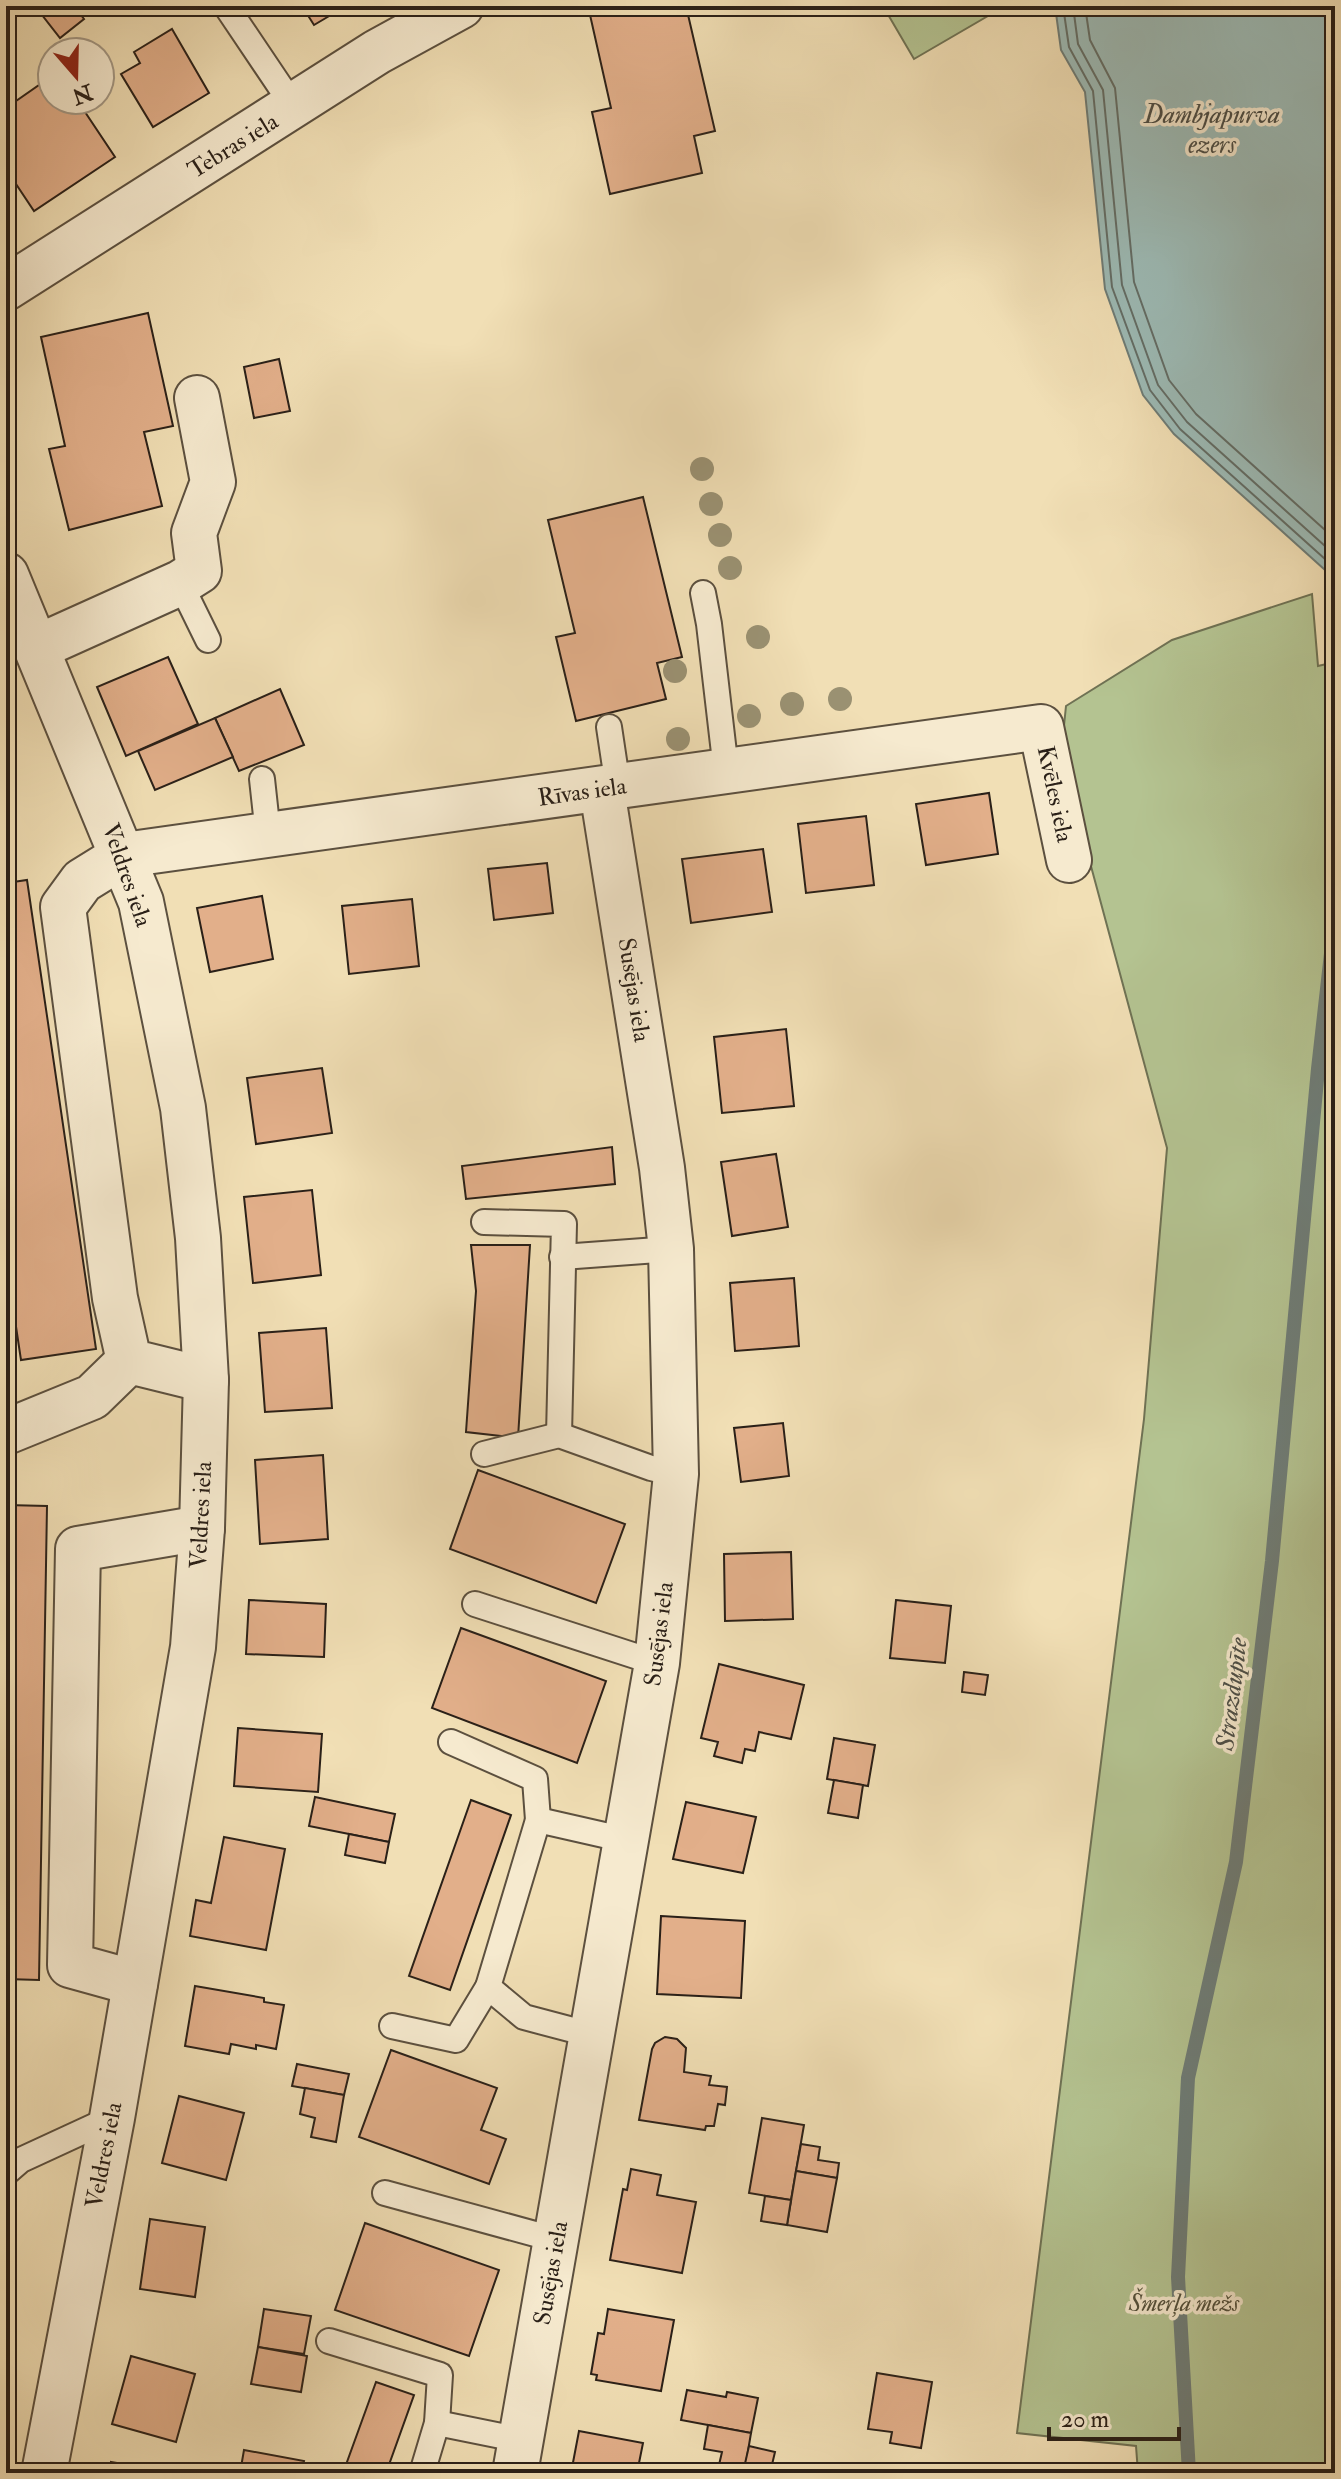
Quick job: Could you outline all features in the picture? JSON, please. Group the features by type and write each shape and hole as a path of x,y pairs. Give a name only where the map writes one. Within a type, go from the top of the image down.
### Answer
{"street":[{"name":"Tebras iela","path":"6,288 377,52 461,6"},
{"path":"38,647 180,583 199,571 194,533 213,482 197,398"},
{"name":"Veldres iela","path":"6,575 141,902 183,1108 198,1238 206,1380 202,1528 193,1647 112,2118 44,2473"},
{"name":"Rīvas iela","path":"124,855 1041,727"},
{"name":"Kvēles iela","path":"1041,727 1069,860"},
{"name":"Susējas iela","path":"518,2457 657,1663 676,1474 671,1249 610,788"},
{"path":"124,855 82,881 63,907 115,1298 129,1361"},
{"path":"129,1361 206,1380"},
{"path":"6,1432 92,1397 129,1361"},
{"path":"135,1983 70,1965 78,1549 202,1528"}],"lane":[{"path":"226,6 294,107"},
{"path":"180,583 208,640"},
{"path":"703,593 726,770"},
{"path":"609,727 610,788"},
{"path":"262,779 268,834"},
{"path":"484,1222 564,1224 559,1435"},
{"path":"562,1257 671,1249"},
{"path":"484,1454 559,1435 676,1474"},
{"path":"475,1604 657,1663"},
{"path":"392,2026 456,2040 488,1987 538,1820 535,1779 451,1742"},
{"path":"538,1820 626,1840"},
{"path":"488,1987 524,2017 592,2035"},
{"path":"6,2173 21,2160 112,2118"},
{"path":"385,2193 557,2240"},
{"path":"329,2341 440,2375 437,2423 422,2473"},
{"path":"437,2423 518,2457"}],"green space":[{"path":"883,6 1005,6 914,59"},
{"name":"Šmerļa mežs","path":"1312,594 1318,666 1335,662 1335,2473 1138,2473 1136,2446 1017,2433 1144,1419 1167,1148 1061,755 1066,706 1172,640"}],"water":[{"name":"Dambjapurva ezers","path":"1055,6 1335,6 1335,579 1174,434 1143,395 1105,289 1085,92 1061,50"}],"building":[{"path":"35,6 74,6 84,19 58,36"},
{"path":"302,6 346,6 314,25"},
{"path":"588,6 686,6 715,131 694,136 702,173 610,194 592,112 611,108"},
{"path":"172,29 209,93 153,127 121,74 140,63 134,52"},
{"path":"36,87 36,116 88,116 115,157 34,211 6,169 6,108"},
{"path":"148,313 173,426 144,432 162,506 69,530 49,449 65,446 41,337"},
{"path":"279,359 290,411 254,418 244,367"},
{"path":"643,497 682,657 657,663 666,699 576,721 556,637 575,633 548,520"},
{"path":"168,657 198,724 126,756 97,687"},
{"path":"280,689 304,745 239,771 215,718"},
{"path":"215,718 233,757 155,790 138,751"},
{"path":"989,793 998,854 926,865 916,804"},
{"path":"866,816 874,885 806,893 798,824"},
{"path":"763,849 772,912 691,923 682,859"},
{"path":"547,863 553,913 494,920 488,869"},
{"path":"27,880 96,1349 21,1360 6,1260 6,883"},
{"path":"262,896 273,959 210,972 197,908"},
{"path":"412,899 419,966 349,974 342,906"},
{"path":"786,1029 794,1106 722,1113 714,1037"},
{"path":"322,1068 332,1133 256,1144 247,1078"},
{"path":"612,1147 615,1184 466,1199 462,1166"},
{"path":"776,1154 788,1227 732,1236 721,1162"},
{"path":"312,1190 321,1275 253,1283 244,1197"},
{"path":"471,1245 530,1245 518,1438 466,1432 476,1291"},
{"path":"794,1278 799,1346 735,1351 730,1283"},
{"path":"326,1328 332,1408 265,1412 259,1333"},
{"path":"783,1423 789,1476 741,1482 734,1428"},
{"path":"323,1455 328,1539 260,1544 255,1460"},
{"path":"478,1470 625,1524 596,1603 450,1549"},
{"path":"6,1505 47,1506 39,1980 6,1979"},
{"path":"791,1552 793,1619 725,1621 724,1554"},
{"path":"249,1600 326,1604 324,1657 246,1654"},
{"path":"896,1600 951,1606 945,1663 890,1658"},
{"path":"461,1628 606,1681 577,1763 432,1708"},
{"path":"719,1664 804,1685 791,1739 759,1732 755,1751 745,1749 742,1763 714,1756 718,1742 701,1738"},
{"path":"964,1672 988,1675 985,1695 962,1692"},
{"path":"238,1728 322,1734 318,1792 234,1786"},
{"path":"834,1738 875,1745 868,1786 827,1779"},
{"path":"834,1780 863,1785 858,1818 828,1813"},
{"path":"315,1797 395,1814 389,1842 309,1826"},
{"path":"471,1800 511,1815 450,1990 409,1976"},
{"path":"686,1802 756,1817 743,1873 673,1859"},
{"path":"349,1834 389,1842 385,1863 345,1855"},
{"path":"224,1837 285,1849 266,1950 190,1936 196,1900 211,1903"},
{"path":"661,1916 745,1921 741,1998 657,1994"},
{"path":"195,1986 264,1998 264,2002 284,2005 276,2049 231,2044 229,2054 185,2046"},
{"path":"665,2037 677,2039 686,2048 684,2072 711,2076 709,2085 727,2087 725,2105 718,2104 714,2126 706,2126 705,2130 639,2120 652,2049"},
{"path":"391,2050 497,2088 481,2130 506,2139 489,2184 359,2137"},
{"path":"297,2064 349,2074 344,2095 292,2086"},
{"path":"305,2088 344,2095 336,2142 311,2137 315,2118 300,2114"},
{"path":"179,2096 244,2113 226,2180 162,2163"},
{"path":"762,2118 804,2125 791,2200 749,2193"},
{"path":"801,2144 820,2147 818,2160 839,2163 837,2178 796,2171"},
{"path":"631,2169 661,2175 657,2195 696,2202 682,2273 610,2260 623,2189 627,2190"},
{"path":"796,2171 837,2178 827,2232 787,2225"},
{"path":"765,2196 791,2200 787,2225 761,2221"},
{"path":"150,2219 205,2227 195,2297 140,2289"},
{"path":"365,2223 499,2270 469,2356 335,2310"},
{"path":"264,2309 311,2316 304,2354 258,2347"},
{"path":"608,2309 674,2320 661,2391 596,2380 597,2375 591,2374 598,2333 604,2334"},
{"path":"258,2347 307,2356 301,2392 251,2384"},
{"path":"131,2356 195,2374 176,2442 112,2424"},
{"path":"877,2373 932,2382 921,2448 890,2443 892,2432 868,2429"},
{"path":"376,2382 414,2395 386,2473 343,2473"},
{"path":"687,2390 726,2397 727,2392 758,2398 751,2433 681,2420"},
{"path":"708,2425 751,2433 745,2469 719,2465 722,2452 704,2449"},
{"path":"579,2431 643,2443 637,2473 571,2473"},
{"path":"749,2446 775,2452 770,2473 744,2468"},
{"path":"244,2450 304,2461 301,2473 240,2473"},
{"path":"111,2462 177,2473 110,2473"}],"waterway":[{"name":"Strazdupīte","path":"1189,2473 1178,2277 1188,2078 1236,1862 1272,1561 1335,918"}]}
